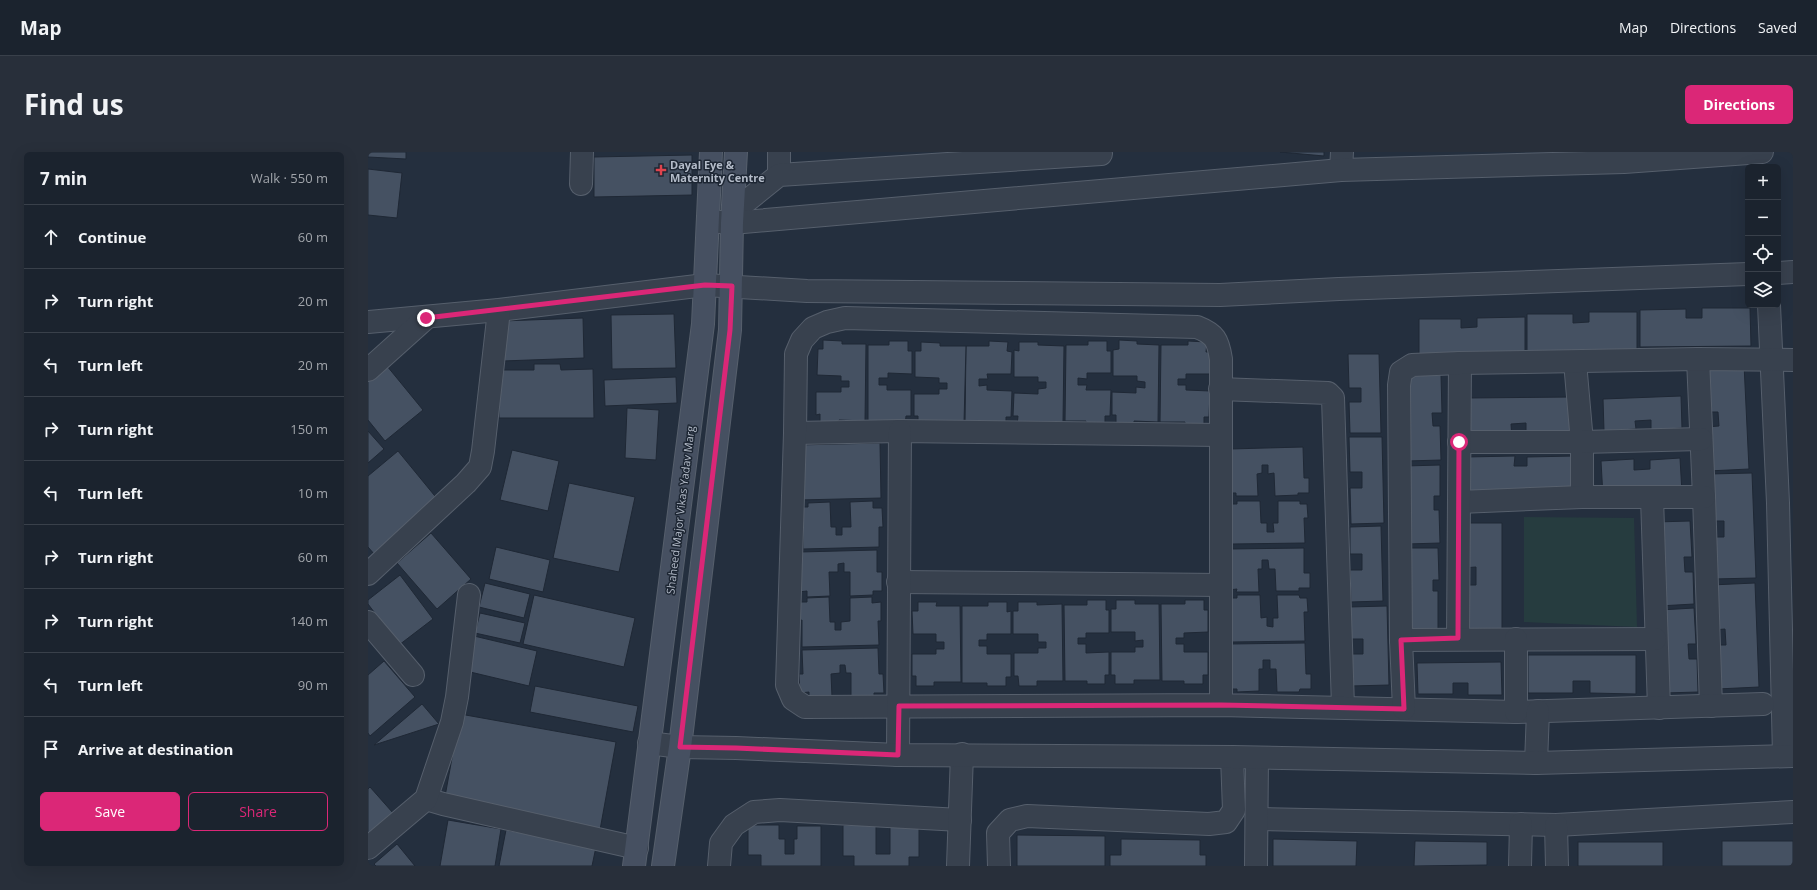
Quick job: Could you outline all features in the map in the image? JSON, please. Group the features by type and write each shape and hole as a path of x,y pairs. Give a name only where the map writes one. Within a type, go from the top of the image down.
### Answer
{"main road":[{"name":"Shaheed Major Vikas Yadav Marg","path":"635,857 703,324 711,152"},
{"path":"663,866 680,747 730,330 732,286 732,218 736,152"}],"street":[{"path":"581,184 582,152"},
{"path":"779,152 779,175"},
{"path":"708,221 1341,161 1624,157 1762,152"},
{"path":"732,218 779,175 1101,154"},
{"path":"1781,273 1793,272"},
{"path":"368,322 426,318 705,285 807,291 1220,295 1339,289 1745,274"},
{"path":"649,743 680,747 898,755 962,754 1232,757 1536,763 1789,756 1778,503 1782,360 1770,308"},
{"path":"368,574 466,483 480,467 498,310"},
{"path":"368,370 426,318"},
{"path":"1221,705 1221,359 1218,343 1210,332 1197,327 845,318 827,322 813,328 802,340 796,354 787,686 793,699 805,707 1221,705 1538,712 1763,704"},
{"path":"1404,709 1401,640 1399,392 1401,372 1412,365 1460,363 1698,359 1782,360"},
{"path":"1698,359 1711,706"},
{"path":"1575,362 1582,442 1582,497"},
{"path":"1458,638 1460,363"},
{"path":"1220,389 1328,393 1333,398 1343,707"},
{"path":"898,755 900,431"},
{"path":"795,433 900,431 1220,435"},
{"path":"1459,442 1582,442 1701,439"},
{"path":"1459,502 1582,497 1704,497"},
{"path":"1652,498 1655,639 1659,708"},
{"path":"898,582 1221,585"},
{"path":"368,848 426,799 452,722 457,697 469,595"},
{"path":"368,622 413,675"},
{"path":"1401,640 1458,638 1655,639"},
{"path":"1516,639 1516,712"},
{"path":"1536,763 1538,712"},
{"path":"958,866 962,754"},
{"path":"998,866 998,833 1010,820 1027,816 1209,824 1226,822 1234,810 1232,757"},
{"path":"1256,866 1257,758"},
{"path":"426,799 635,857"},
{"path":"719,866 721,843 734,825 754,812 780,810 960,820"},
{"path":"1257,819 1556,825 1793,812"},
{"path":"1520,866 1521,824"},
{"path":"1556,825 1556,866"}],"green space":[{"path":"1524,517 1634,518 1637,627 1524,622"}],"building":[{"path":"368,152 406,152 406,159 368,157"},
{"path":"1280,152 1324,152 1324,156"},
{"path":"692,155 692,195 594,197 594,157"},
{"path":"368,169 402,173 397,218 368,215"},
{"path":"1702,308 1750,308 1751,346 1640,347 1640,310 1686,309 1686,318 1702,318"},
{"path":"1589,312 1637,312 1637,350 1527,351 1527,314 1573,314 1573,323 1589,322"},
{"path":"674,314 676,368 612,369 611,315"},
{"path":"1525,317 1525,355 1419,356 1419,319 1461,319 1461,328 1477,327 1477,318"},
{"path":"583,318 584,358 503,361 502,321"},
{"path":"823,340 842,341 842,344 866,344 865,421 839,420 838,425 820,424 820,414 816,415 816,392 841,392 841,387 849,387 849,381 841,381 841,376 817,375 818,349 823,349"},
{"path":"1119,340 1137,341 1137,344 1159,345 1158,422 1134,421 1134,425 1116,425 1116,415 1112,415 1112,392 1136,393 1136,387 1145,388 1145,382 1137,381 1137,376 1113,376 1113,350 1119,349"},
{"path":"889,341 908,341 908,351 912,351 912,374 888,373 888,378 879,378 879,385 887,385 887,390 911,390 911,416 906,416 905,426 868,421 868,345 889,345"},
{"path":"989,341 1008,342 1007,351 1012,352 1011,374 987,374 988,379 979,379 979,386 987,385 987,390 1012,391 1011,417 1006,417 1006,426 965,422 966,346 989,346"},
{"path":"1088,341 1107,341 1107,351 1111,351 1111,373 1087,373 1087,379 1078,378 1078,385 1087,385 1086,390 1111,390 1110,416 1105,416 1105,425 1086,425 1086,421 1065,421 1066,345 1088,345"},
{"path":"1188,341 1207,342 1206,352 1210,352 1210,374 1186,374 1186,379 1178,379 1178,385 1186,385 1186,390 1210,391 1209,417 1204,417 1204,426 1185,425 1185,422 1160,422 1161,345 1188,345"},
{"path":"921,342 940,343 940,346 966,346 964,423 918,426 918,416 914,416 914,394 939,394 939,389 947,389 947,383 939,383 939,378 915,377 915,351 921,351"},
{"path":"1019,342 1038,342 1038,345 1064,346 1063,422 1036,422 1036,426 1017,426 1018,416 1013,416 1014,393 1038,394 1038,389 1046,388 1046,382 1038,382 1038,377 1014,377 1014,350 1019,351"},
{"path":"1348,354 1379,354 1381,433 1350,433 1349,402 1361,402 1361,388 1349,388"},
{"path":"534,364 560,364 561,370 593,369 594,418 499,418 498,370 534,370"},
{"path":"1744,364 1749,469 1708,471 1706,427 1719,426 1718,412 1705,412 1703,366"},
{"path":"387,366 423,410 385,441 368,420 368,381"},
{"path":"1441,375 1442,413 1432,413 1433,426 1440,426 1441,460 1407,461 1405,376"},
{"path":"676,377 677,403 605,406 604,380"},
{"path":"1681,396 1682,428 1651,430 1651,420 1635,421 1636,429 1604,431 1603,399"},
{"path":"1572,397 1573,439 1526,440 1526,423 1511,424 1512,439 1468,439 1468,398"},
{"path":"627,408 659,410 656,460 625,458"},
{"path":"368,431 384,449 368,463"},
{"path":"1349,437 1382,437 1384,523 1351,524 1350,488 1362,488 1362,472 1350,472"},
{"path":"880,443 881,498 799,500 797,445"},
{"path":"1303,447 1304,478 1309,478 1309,493 1275,496 1274,473 1268,474 1268,465 1262,465 1262,473 1257,474 1258,496 1236,496 1236,493 1228,493 1230,449"},
{"path":"512,450 559,461 548,511 500,500"},
{"path":"398,451 439,501 375,555 368,547 368,476"},
{"path":"1515,456 1514,466 1527,466 1527,457 1574,456 1575,493 1467,494 1466,457"},
{"path":"1680,458 1682,493 1603,497 1601,461 1634,459 1634,470 1650,469 1650,460"},
{"path":"1440,465 1440,496 1434,496 1434,510 1439,510 1440,543 1407,544 1405,466"},
{"path":"1752,473 1756,578 1713,579 1711,537 1724,537 1724,521 1711,521 1709,474"},
{"path":"569,483 635,497 619,572 553,558"},
{"path":"873,501 873,508 882,508 883,527 879,527 879,547 803,549 803,526 798,507 808,507 808,503 830,502 831,527 836,527 836,535 842,535 842,527 851,527 850,502"},
{"path":"1237,501 1260,501 1261,523 1267,523 1267,532 1274,532 1273,523 1278,523 1278,501 1300,501 1300,504 1307,504 1308,518 1304,518 1305,543 1232,544 1226,504 1237,504"},
{"path":"1690,521 1692,557 1684,557 1685,572 1693,572 1694,604 1659,606 1655,522"},
{"path":"1462,523 1502,523 1502,629 1463,629 1463,585 1476,585 1476,567 1462,568"},
{"path":"1381,526 1383,601 1351,602 1350,570 1362,570 1362,554 1350,554 1350,527"},
{"path":"431,533 471,579 437,609 397,563"},
{"path":"496,547 550,560 543,592 489,579"},
{"path":"1304,548 1304,573 1310,573 1310,588 1299,588 1299,591 1276,591 1275,569 1269,569 1268,560 1262,560 1262,569 1258,569 1259,592 1236,592 1237,589 1228,590 1230,549"},
{"path":"1405,548 1438,548 1439,580 1433,580 1433,591 1438,591 1438,629 1407,629"},
{"path":"877,550 877,572 882,572 882,591 873,591 873,595 850,596 850,572 844,572 844,563 838,564 838,572 829,572 830,596 807,597 807,591 798,592 800,552"},
{"path":"400,575 433,619 399,645 368,604 368,600"},
{"path":"485,583 530,594 524,618 479,607"},
{"path":"1755,583 1759,687 1717,689 1715,645 1726,645 1725,629 1713,630 1711,585"},
{"path":"534,595 635,618 624,667 523,644"},
{"path":"1237,595 1260,595 1261,618 1267,617 1267,626 1273,627 1273,618 1278,618 1277,595 1299,595 1300,598 1307,598 1308,612 1304,612 1305,641 1232,642 1226,598 1237,598"},
{"path":"829,597 830,622 835,622 835,630 841,630 841,622 850,621 850,598 872,597 872,603 881,602 881,621 878,621 879,645 802,647 802,620 797,621 797,602 807,602 807,598"},
{"path":"1087,600 1106,600 1106,610 1109,610 1109,633 1086,633 1086,638 1078,638 1078,644 1086,644 1086,653 1109,652 1109,675 1105,675 1105,684 1087,684 1087,681 1065,681 1064,605 1087,605"},
{"path":"1116,600 1135,600 1135,604 1159,604 1160,680 1134,680 1134,684 1115,684 1115,675 1111,675 1111,652 1135,652 1135,647 1143,647 1143,640 1135,641 1135,632 1111,632 1111,609 1116,609"},
{"path":"1185,600 1204,600 1204,610 1208,610 1208,632 1184,633 1184,638 1176,638 1176,644 1184,644 1184,652 1208,652 1208,675 1203,675 1203,684 1184,684 1184,681 1162,681 1161,604 1185,604"},
{"path":"918,602 937,602 936,606 960,606 961,682 934,682 934,686 916,686 916,676 912,676 912,654 936,654 936,649 944,649 944,642 936,642 936,634 913,634 912,611 918,611"},
{"path":"988,602 1007,602 1007,612 1011,611 1011,634 987,634 987,640 979,640 979,646 987,646 987,654 1011,654 1011,677 1006,677 1006,686 987,686 987,683 962,683 962,606 988,606"},
{"path":"1018,602 1037,602 1037,605 1062,604 1063,681 1037,681 1037,686 1019,686 1018,676 1014,676 1014,653 1038,653 1038,648 1046,648 1046,642 1038,642 1038,634 1013,634 1013,611 1018,611"},
{"path":"1387,606 1389,685 1351,686 1350,654 1363,654 1363,639 1350,639 1349,607"},
{"path":"1694,608 1696,644 1688,644 1689,659 1697,659 1698,692 1664,693 1660,610"},
{"path":"480,613 525,623 520,643 475,633"},
{"path":"474,636 537,651 529,686 466,671"},
{"path":"1305,643 1306,674 1311,674 1311,689 1300,689 1299,692 1277,692 1276,669 1270,669 1270,660 1263,660 1263,669 1259,669 1259,691 1237,692 1237,689 1229,689 1231,644"},
{"path":"878,648 879,674 883,674 884,693 874,693 874,697 851,697 851,673 846,673 845,665 840,665 840,673 831,674 832,697 809,698 809,692 800,693 799,674 803,674 802,650"},
{"path":"1528,655 1636,655 1636,694 1590,693 1590,681 1573,681 1573,693 1528,693"},
{"path":"384,661 415,697 370,736 368,733 368,675"},
{"path":"1501,662 1502,695 1468,695 1468,683 1453,683 1453,694 1418,694 1417,663"},
{"path":"535,686 638,706 633,732 530,712"},
{"path":"422,704 439,724 374,745"},
{"path":"460,714 616,742 600,830 444,802"},
{"path":"370,787 393,813 369,833 368,789"},
{"path":"448,820 501,829 495,866 440,866"},
{"path":"748,825 779,825 779,839 785,839 785,854 794,854 794,839 797,839 797,826 821,826 821,866 761,866 761,855 748,855"},
{"path":"843,825 876,825 876,854 890,854 890,825 919,826 919,857 909,857 909,866 854,866 854,856 843,856"},
{"path":"506,830 596,847 592,866 499,866"},
{"path":"1017,835 1105,836 1105,866 1017,866"},
{"path":"1121,839 1200,840 1200,855 1206,855 1206,866 1110,866 1110,855 1121,855"},
{"path":"1273,839 1357,841 1356,866 1273,866"},
{"path":"1415,841 1487,842 1487,865 1414,866"},
{"path":"1722,841 1793,841 1793,866 1722,866"},
{"path":"1578,842 1663,842 1663,866 1578,866"},
{"path":"397,844 415,866 376,866 374,864"}],"place":[{"name":"Dayal Eye & Maternity Centre","path":"661,170"}],"route":[{"path":"426,318 705,285 732,286 730,330 680,747 898,755 899,706 1221,705 1404,709 1401,640 1458,638 1459,442"}]}
